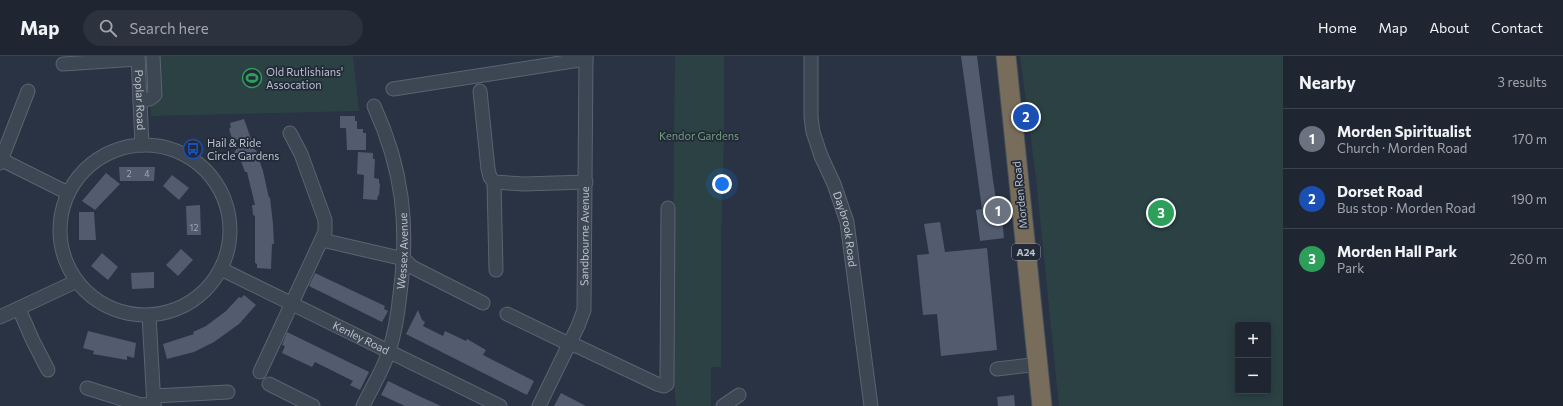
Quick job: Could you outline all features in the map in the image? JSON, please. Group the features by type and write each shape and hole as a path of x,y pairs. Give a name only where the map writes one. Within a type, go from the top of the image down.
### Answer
{"highway":[{"name":"Morden Road","path":"1006,56 1039,364 1042,406"}],"street":[{"path":"140,100 150,99 155,95 153,56"},
{"name":"Daybrook Road","path":"811,56 811,117 813,132 821,156 834,184 848,230 871,406"},
{"path":"63,64 138,57"},
{"name":"Poplar Road","path":"138,57 142,145"},
{"path":"393,89 586,58"},
{"name":"Sandbourne Avenue","path":"539,406 582,317 585,301 586,58"},
{"path":"28,91 1,161 66,192"},
{"path":"480,91 488,169 490,177 494,182 496,270"},
{"name":"Wessex Avenue","path":"363,406 389,351 400,301 404,259 405,225 397,171 387,138 374,106"},
{"path":"260,372 322,240 324,232 325,220 301,154 290,132"},
{"path":"142,145 172,149 197,162 216,183 229,213 230,241 221,269 201,296 192,302 162,314 149,315 116,309 89,293 76,280 65,259 60,226 61,210 66,192 82,171 100,157 123,147 142,145"},
{"path":"494,182 524,184 586,182"},
{"path":"507,314 569,344 579,347 664,386 667,384 668,208"},
{"path":"322,240 404,259 412,267 483,303"},
{"name":"Kenley Road","path":"221,269 500,406"},
{"path":"0,318 76,280"},
{"path":"19,309 48,370"},
{"path":"149,315 154,402"},
{"path":"997,369 1039,364"},
{"path":"270,384 313,406"},
{"path":"87,388 141,405 228,392"},
{"path":"723,406 739,395"}],"green space":[{"name":"Old Rutlishians' Assocation","path":"148,56 353,56 359,111 151,116"},
{"name":"Kendor Gardens","path":"675,56 724,56 724,137 721,241 721,367 711,367 711,406 676,406 674,380 673,222"},
{"path":"1020,56 1283,56 1283,406 1059,406 1036,178"}],"building":[{"path":"961,56 977,56 997,207 1001,207 1004,238 980,241 976,210 982,209"},
{"path":"340,116 355,116 355,121 357,121 357,129 363,129 363,133 366,133 366,150 347,150 346,128 340,128"},
{"path":"244,119 263,171 269,198 270,197 274,244 272,244 271,269 257,268 257,264 255,263 255,216 253,215 252,205 255,205 247,172 245,172 238,153 234,153 241,141 232,138 229,129 231,127 230,123"},
{"path":"358,152 373,153 373,159 375,159 374,178 379,179 380,184 379,196 378,195 377,200 363,199 364,175 357,174"},
{"path":"119,167 155,167 154,181 120,181"},
{"path":"106,173 120,184 95,210 82,201"},
{"path":"172,175 189,188 179,200 163,186"},
{"path":"200,205 201,235 187,235 186,206"},
{"path":"79,212 94,212 96,240 79,240"},
{"path":"940,222 945,252 987,248 997,350 941,356 937,314 923,315 917,255 929,254 924,224"},
{"path":"181,249 193,260 178,276 166,265"},
{"path":"102,253 118,267 108,280 91,266"},
{"path":"154,272 154,288 132,289 131,273"},
{"path":"315,273 385,306 384,309 388,311 382,322 309,286"},
{"path":"244,295 256,305 239,324 214,342 194,352 167,359 163,344 194,334 193,332 206,326 226,311 239,297 241,298"},
{"path":"418,310 422,320 425,322 423,326 443,336 445,331 466,341 467,339 486,350 483,355 534,381 527,395 406,334"},
{"path":"88,331 136,343 134,358 127,356 127,360 93,354 94,351 83,348"},
{"path":"287,332 369,372 360,390 350,385 353,381 315,362 312,367 282,353 285,346 282,345"},
{"path":"388,381 441,406 405,406 381,395"},
{"path":"561,393 586,406 554,406"},
{"path":"1014,395 1015,406 998,406 997,397"}],"place":[{"name":"Old Rutlishians' Assocation","path":"252,78"},
{"name":"Dorset Road","path":"1026,117"},
{"name":"Hail & Ride Circle Gardens","path":"193,149"},
{"name":"Morden Spiritualist","path":"998,211"},
{"name":"Morden Hall Park","path":"1161,213"}]}
